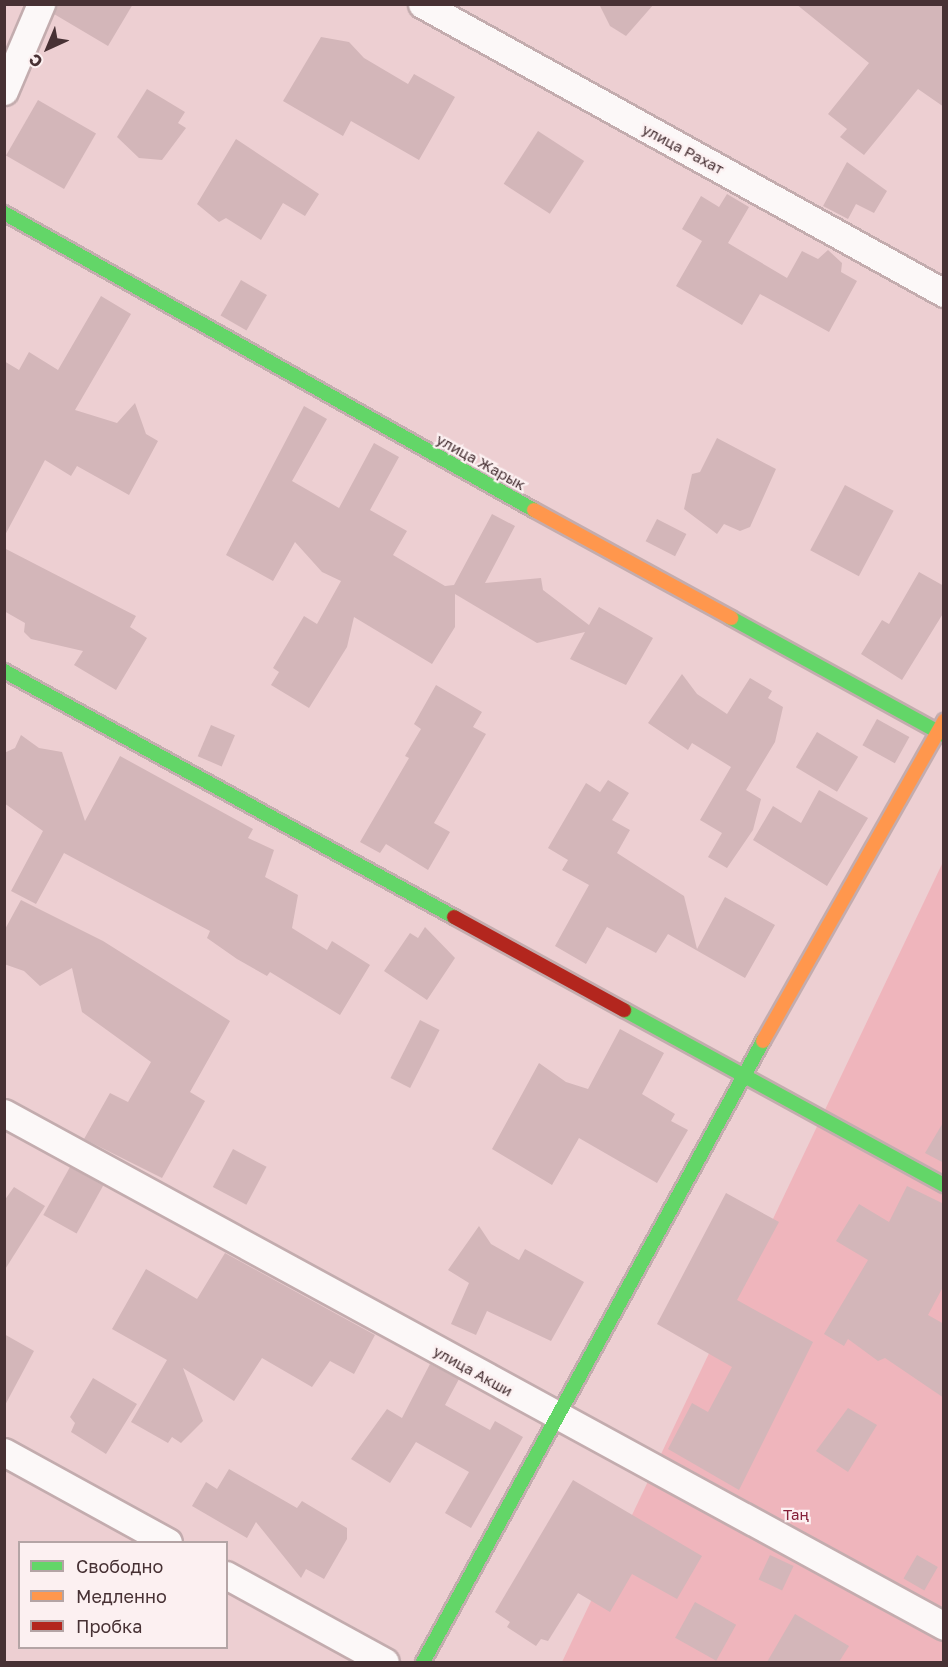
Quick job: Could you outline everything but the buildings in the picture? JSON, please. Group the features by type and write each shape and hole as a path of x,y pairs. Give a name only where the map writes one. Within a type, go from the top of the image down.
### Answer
{"street":[{"path":"4,91 40,4"},
{"name":"улица Рахат","path":"422,4 944,293"},
{"name":"улица Жарык","path":"4,213 69,254 942,730"},
{"path":"4,670 944,1185"},
{"path":"423,1662 559,1418 743,1076 942,730"},
{"name":"улица Акши","path":"4,1113 559,1418 944,1626"},
{"path":"4,1452 166,1541"},
{"path":"228,1576 385,1662"}],"green space":[{"name":"Таң","path":"943,862 943,1662 562,1662"}],"traffic: fast":[{"path":"4,213 534,510"},
{"path":"731,618 944,735"},
{"path":"4,671 454,917"},
{"path":"624,1010 944,1185"},
{"path":"423,1662 763,1041"}],"traffic: slow":[{"path":"534,510 731,618"},
{"path":"763,1041 944,721"}],"traffic: jam":[{"path":"454,917 624,1010"}]}
